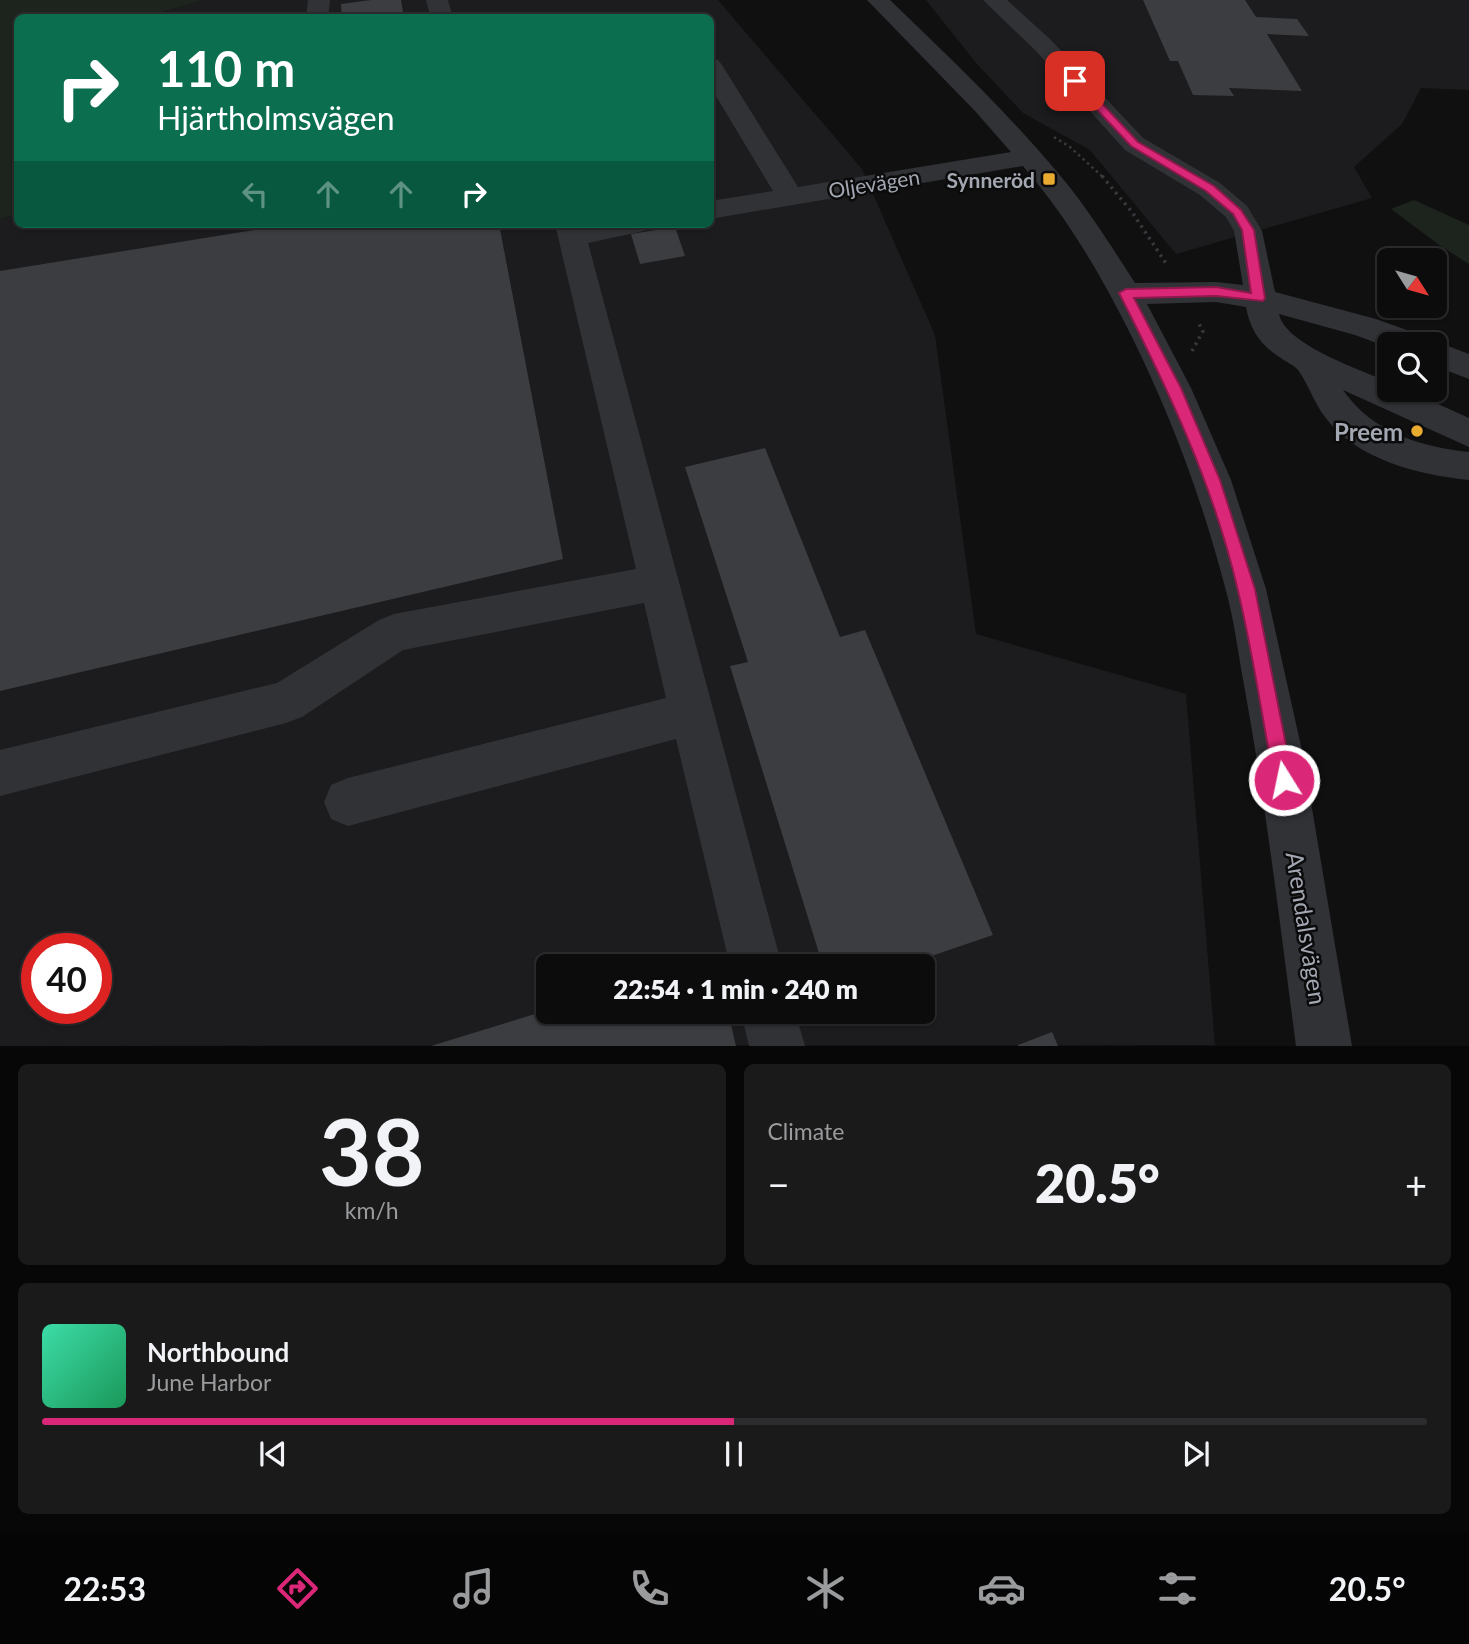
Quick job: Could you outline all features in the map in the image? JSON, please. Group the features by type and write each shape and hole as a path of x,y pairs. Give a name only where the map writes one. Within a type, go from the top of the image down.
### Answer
{"street":[{"path":"878,0 1031,157 1082,223 1126,293 1216,292 1258,298 1379,332"},
{"path":"994,0 1043,45 1134,144 1210,189 1237,212 1248,230 1258,298 1265,323 1278,341 1310,361 1469,433"},
{"path":"714,72 790,196"},
{"name":"Oljevägen","path":"714,209 1031,157"},
{"path":"593,228 571,230 753,954"},
{"name":"Arendalsvägen","path":"1126,293 1174,388 1212,480 1246,589 1280,755 1324,1045"},
{"path":"1447,358 1469,367"},
{"path":"1310,361 1322,386 1347,419 1392,448 1428,462 1469,466"},
{"path":"0,773 286,702 394,634 658,583"},
{"path":"348,802 692,713"},
{"path":"771,1024 777,1045"}],"shaded area":[{"path":"0,0 206,0 154,14 14,14 14,215 0,219"},
{"path":"206,0 718,0 862,169 935,335 976,634 1186,694 1215,1045 0,1046 0,219 14,215 14,228 714,228 714,14 154,14"},
{"path":"926,0 1469,0 1469,90 1421,88 1402,124 1354,167 1372,198 1176,254 1090,150 1023,113 976,63"},
{"path":"1414,200 1469,225 1469,264 1442,247 1391,209"}],"building":[{"path":"401,0 403,14 342,14 341,4"},
{"path":"1143,0 1245,0 1256,17 1297,19 1309,36 1267,34 1302,91 1229,88 1234,96 1193,95 1178,61 1170,61"},
{"path":"266,228 500,228 563,559 0,691 0,271"},
{"path":"675,228 685,256 640,264 631,234"},
{"path":"765,448 840,637 865,630 993,935 935,955 819,954 730,666 748,662 685,467"},
{"path":"536,1014 536,1024 731,1024 736,1046 431,1046"},
{"path":"1052,1032 1058,1046 1018,1046 1018,1045"}],"place":[{"name":"Synneröd","path":"1049,179"},
{"name":"Preem","path":"1417,431"}],"route":[{"path":"1075,81 1134,144 1210,189 1237,212 1248,230 1258,298 1216,292 1126,293 1174,388 1212,480 1246,589 1284,780"}]}
